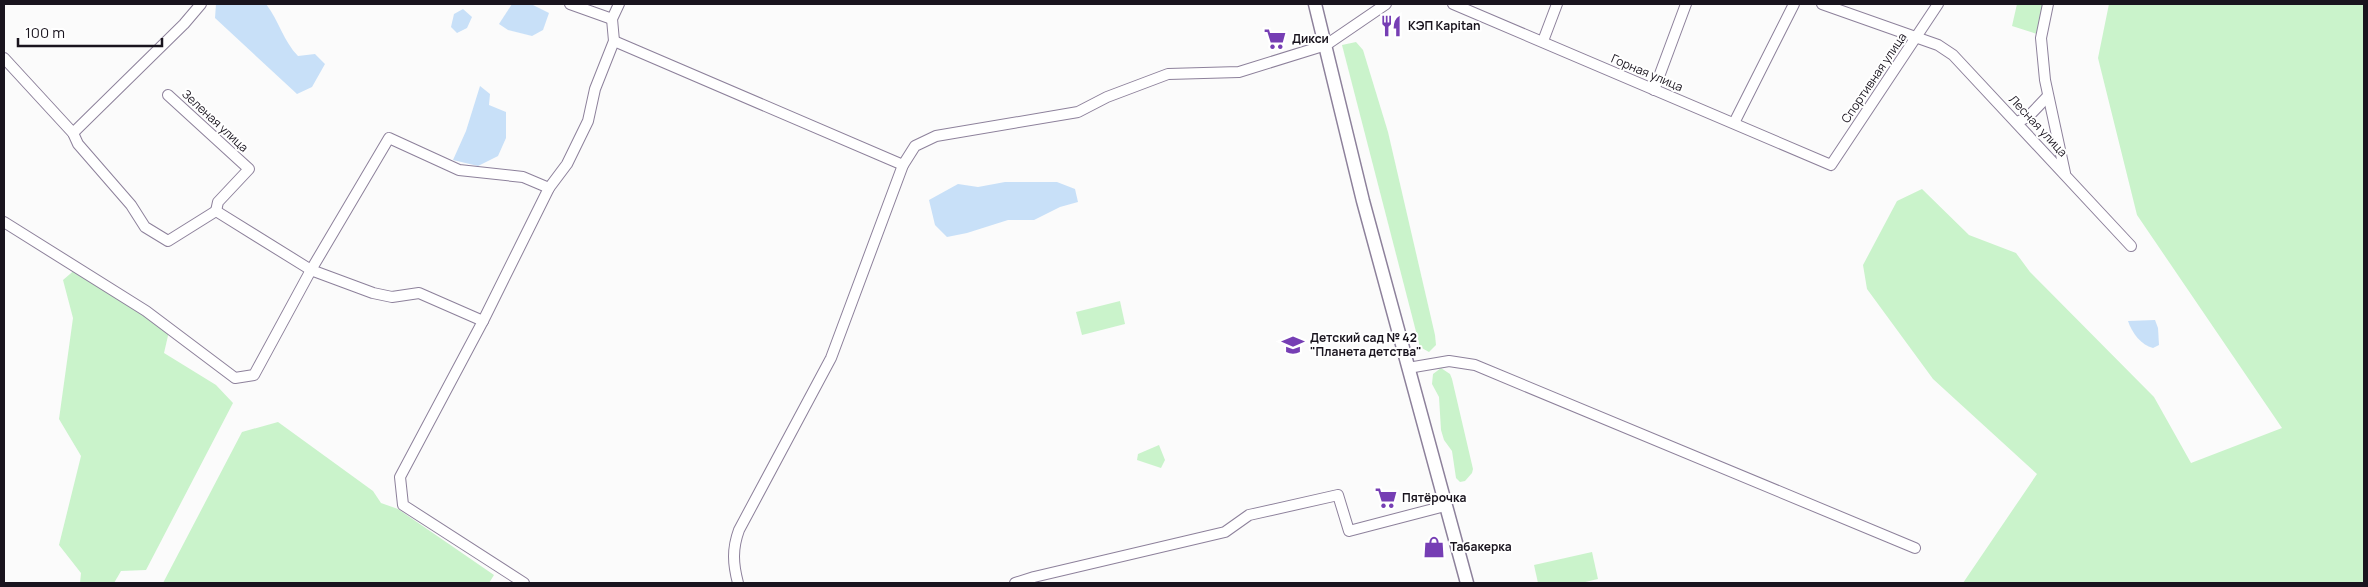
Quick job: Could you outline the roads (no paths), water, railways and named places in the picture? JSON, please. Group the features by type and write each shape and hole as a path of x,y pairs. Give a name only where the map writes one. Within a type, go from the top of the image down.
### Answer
{"street":[{"path":"73,132 184,24 201,4"},
{"path":"570,4 612,19"},
{"path":"524,583 403,505 400,477 483,321 548,188 567,164 588,121 595,89 614,41 612,19 619,4"},
{"path":"1316,4 1363,201 1467,583"},
{"path":"738,583 733,546 739,530 831,358 903,165 915,146 936,136 1078,112 1107,97 1168,74 1239,72 1326,45 1386,4"},
{"name":"Горная улица","path":"1453,4 1831,165"},
{"path":"1543,41 1557,4"},
{"path":"1654,90 1686,4"},
{"path":"1734,123 1794,4"},
{"name":"Лесная улица","path":"1822,4 1938,45 1953,54 2132,246"},
{"name":"Спортивная улица","path":"1831,165 1938,4"},
{"path":"2048,4 2041,38 2048,96 2066,174"},
{"path":"614,41 903,165"},
{"path":"4,58 73,132 78,144 131,205 145,227 168,241 216,211 311,270 373,293 392,297 420,293 483,321"},
{"name":"Зеленая улица","path":"168,95 249,170 218,202 216,211"},
{"path":"2017,122 2028,117 2048,96"},
{"path":"4,222 146,311 235,378 254,375 311,270 389,138 458,170 523,177 548,188"},
{"path":"1408,368 1449,361 1475,365 1915,548"},
{"path":"1015,583 1225,532 1250,515 1338,495 1349,531 1445,506"}],"water":[{"path":"216,4 266,4 298,56 315,54 325,64 312,87 297,94 215,18"},
{"path":"512,4 531,4 549,13 543,30 532,36 508,30 499,24"},
{"path":"463,9 472,17 467,28 457,33 451,27 454,14"},
{"path":"480,86 490,94 489,105 506,112 506,138 498,156 478,166 453,160 466,131"},
{"path":"1005,182 1057,182 1075,189 1078,202 1060,207 1034,220 1008,220 967,233 947,237 935,225 929,200 958,184 978,187"},
{"path":"2155,320 2158,328 2159,345 2153,348 2137,338 2128,321"}],"place":[{"name":"КЭП Kapitan","path":"1391,26"},
{"name":"Дикси","path":"1275,39"},
{"name":"Детский сад № 42 \"Планета детства\"","path":"1293,345"},
{"name":"Пятёрочка","path":"1386,498"},
{"name":"Табакерка","path":"1434,547"}]}
